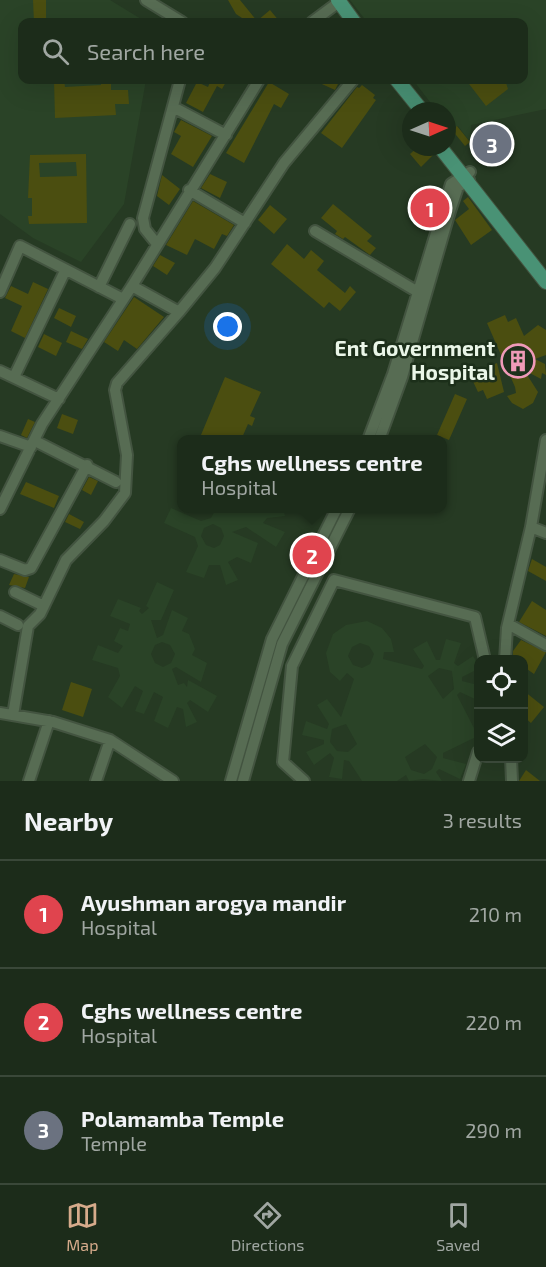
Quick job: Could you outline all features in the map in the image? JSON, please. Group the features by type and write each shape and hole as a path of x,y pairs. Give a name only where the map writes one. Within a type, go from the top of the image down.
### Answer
{"main road":[{"path":"335,2 344,18"},
{"path":"335,2 350,18"},
{"path":"391,84 405,102"},
{"path":"400,84 415,102"},
{"path":"449,156 546,268"},
{"path":"455,156 546,282"}],"street":[{"path":"146,0 175,18"},
{"path":"317,18 335,2"},
{"path":"157,244 145,229 143,218 179,84"},
{"path":"0,509 4,490 33,444 42,424 121,298 132,286 189,190 257,84"},
{"path":"13,715 28,626 44,606 66,560 104,521 125,493 127,455 115,390 117,383 131,364 161,336 215,268 284,163 350,84"},
{"path":"173,107 226,135"},
{"path":"381,435 402,377 441,227 459,187 468,176"},
{"path":"189,190 244,223"},
{"path":"99,287 130,224"},
{"path":"315,231 422,295"},
{"path":"0,292 20,246 121,298"},
{"path":"14,377 65,271"},
{"path":"132,286 179,312"},
{"path":"370,435 422,295"},
{"path":"0,371 59,399"},
{"path":"0,436 33,444 87,465 116,482"},
{"path":"505,655 508,624 531,527 546,440"},
{"path":"0,560 25,570 32,568 87,465"},
{"path":"231,781 272,639 335,513"},
{"path":"243,781 282,644 348,513"},
{"path":"531,527 546,533"},
{"path":"304,781 283,762 292,666 334,580 475,617 484,655"},
{"path":"15,592 44,606"},
{"path":"0,616 18,625"},
{"path":"508,624 546,645"},
{"path":"0,713 49,721 110,740 173,781"},
{"path":"29,781 49,721"},
{"path":"96,781 110,740"},
{"path":"469,781 475,763"},
{"path":"511,763 512,781"}],"shaded area":[{"path":"0,0 110,0 139,18 18,18 18,84 145,84 124,204 81,262 33,238 0,214"},
{"path":"350,0 546,0 546,109 471,125 470,142 458,126 456,127 456,102 430,102 416,84 528,84 528,18 364,18"},
{"path":"171,508 177,511 177,513 201,521 211,518 214,513 284,513 285,516 267,518 263,523 285,532 276,547 246,527 232,532 258,543 251,563 237,557 228,562 238,580 226,585 220,565 209,565 204,578 186,572 198,546 195,537 164,523","holes":["213,524 221,528 224,536 220,545 214,548 206,545 201,536 204,528"]},
{"path":"157,582 174,590 161,620 151,620 157,638 163,635 172,610 188,618 182,631 189,634 195,649 192,655 207,663 201,682 176,667 172,669 178,685 184,683 187,687 188,680 217,696 208,712 190,700 187,703 197,722 186,727 183,709 177,707 168,728 154,721 163,697 154,692 144,714 135,711 143,691 135,686 122,708 108,697 120,676 118,668 92,660 98,645 118,653 123,646 114,641 120,628 128,631 130,624 110,616 118,599 141,608 139,611 142,614 149,608 146,606","holes":["162,642 170,645 175,654 171,663 163,667 155,663 151,654 155,645"]},
{"path":"367,621 382,628 391,639 394,652 384,652 383,659 422,669 424,666 413,649 427,641 436,660 440,660 446,639 461,643 454,663 458,666 473,656 474,671 462,677 462,681 474,684 474,699 460,692 457,695 474,728 474,738 443,753 443,758 466,764 460,779 439,769 436,772 442,781 423,779 409,781 406,775 397,781 362,781 349,761 344,760 342,779 329,777 334,758 330,753 314,765 306,752 324,744 324,740 302,735 306,721 327,729 329,724 317,705 327,699 341,717 354,679 347,673 340,681 330,672 326,653 333,634 346,625","holes":["360,643 369,646 374,654 370,664 362,668 353,665 348,656 352,647","439,668 452,671 454,689 443,699 428,676","346,724 357,744 348,752 337,751 330,742 332,729","425,744 437,757 432,769 424,774 411,770 405,757"]}],"building":[{"path":"33,0 46,0 46,18 34,18"},
{"path":"228,0 240,0 255,18 242,18 236,14"},
{"path":"270,10 277,18 261,18"},
{"path":"54,84 65,84 65,87 111,84 111,90 128,90 129,104 115,104 116,115 55,118"},
{"path":"196,84 208,87 209,84 225,84 222,89 217,86 203,112 186,103"},
{"path":"268,84 272,84 289,94 281,108 274,104 244,163 226,153"},
{"path":"322,84 338,84 335,90"},
{"path":"469,84 506,84 508,89 486,106"},
{"path":"362,85 375,95 373,98 376,100 342,148 321,133 357,87"},
{"path":"181,120 212,136 193,167 171,154 181,136 174,132"},
{"path":"456,127 470,142 465,146 456,135"},
{"path":"86,154 87,223 29,224 28,216 32,216 32,198 28,198 30,155","holes":["76,162 77,176 40,177 39,163"]},
{"path":"412,156 432,156 421,167"},
{"path":"210,174 227,182 220,198 201,188"},
{"path":"162,175 180,189 169,205 157,196"},
{"path":"468,197 492,230 471,245 455,220 469,209 463,201"},
{"path":"193,201 234,225 227,236 222,234 214,249 195,239 187,255 166,245"},
{"path":"333,204 372,236 367,241 376,248 370,255 345,237 343,239 335,234 337,231 321,218"},
{"path":"270,205 287,219 274,234 258,220"},
{"path":"287,244 304,259 311,250 324,261 317,270 345,293 350,286 356,292 340,311 329,302 324,308 271,264"},
{"path":"160,255 175,263 167,275 153,266"},
{"path":"33,282 48,289 25,338 11,331 22,306 5,298 11,286 28,294"},
{"path":"134,297 164,317 137,349 124,340 118,351 104,342"},
{"path":"59,308 76,316 71,327 54,318"},
{"name":"Ent Government Hospital","path":"505,315 508,322 516,318 524,336 538,325 546,330 546,355 535,359 545,364 546,375 542,373 541,379 524,370 538,392 533,403 523,409 512,403 507,396 516,393 515,387 487,323"},
{"path":"71,331 88,339 82,349 66,342"},
{"path":"44,334 62,343 56,356 38,347"},
{"path":"497,363 504,392 487,399 483,390 478,392 470,375"},
{"path":"225,377 261,392 250,416 255,418 252,426 248,424 243,435 201,435"},
{"path":"455,394 467,399 449,440 447,435 437,435"},
{"path":"62,414 78,420 73,434 57,428"},
{"path":"28,419 35,422 27,438 21,435"},
{"path":"89,477 98,481 91,495 82,490"},
{"path":"26,482 59,496 54,508 20,494"},
{"path":"69,514 84,522 80,529 65,522"},
{"path":"532,559 546,567 546,581 528,571"},
{"path":"14,574 29,577 25,588 9,585"},
{"path":"532,601 546,610 546,636 519,622"},
{"path":"521,640 546,652 534,674 528,670 528,655 513,655 513,651"},
{"path":"71,682 92,689 83,717 62,710"},
{"path":"528,694 544,707 531,723 528,720"},
{"path":"526,770 540,781 519,781"}],"place":[{"name":"Polamamba Temple","path":"492,144"},
{"name":"Ayushman arogya mandir","path":"430,208"},
{"name":"Ent Government Hospital","path":"518,361"},
{"name":"Cghs wellness centre","path":"312,555"}]}
